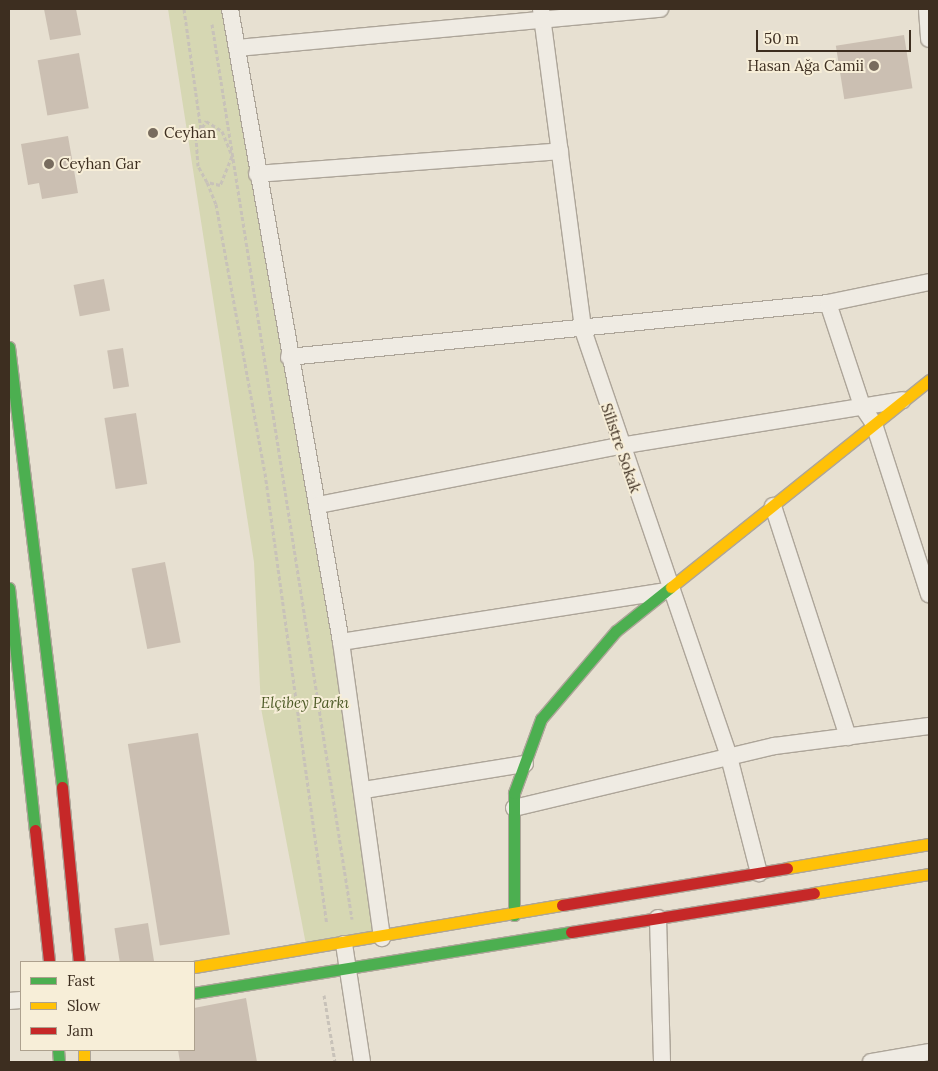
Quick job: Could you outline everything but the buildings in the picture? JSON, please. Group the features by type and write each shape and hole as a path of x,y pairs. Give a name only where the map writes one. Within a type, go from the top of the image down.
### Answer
{"main road":[{"path":"9,347 10,368 20,419 79,961"},
{"path":"514,915 514,808 525,764 541,719 616,631 671,589 929,380"},
{"path":"9,430 20,419"},
{"path":"9,588 49,961"},
{"path":"195,966 382,938 929,844"},
{"path":"195,993 347,970 929,874"}],"street":[{"path":"230,9 257,174 342,642 364,790 382,938"},
{"path":"236,48 542,15 660,9"},
{"path":"926,9 929,39"},
{"name":"Silistre Sokak","path":"542,15 583,330 619,446 729,757 759,873"},
{"path":"257,174 560,151"},
{"path":"290,357 583,330 828,303 929,282"},
{"path":"828,303 862,406 874,424 929,594"},
{"path":"318,505 619,446 905,400"},
{"path":"773,506 848,737"},
{"path":"342,642 671,589"},
{"path":"514,808 729,757 848,737 929,726"},
{"path":"364,790 525,764"},
{"path":"658,918 662,1062"},
{"path":"343,944 362,1062"},
{"path":"871,1062 929,1052"}],"path":[{"path":"184,9 201,131"},
{"path":"211,19 343,944"},
{"path":"207,182 220,185 232,156 222,131 206,121 196,139 198,166 216,204 266,473 343,944"},
{"path":"320,974 336,1062"}],"green space":[{"name":"Elçibey Parkı","path":"168,9 230,9 382,938 307,950 261,708 254,562"}],"traffic: fast":[{"path":"9,347 62,787"},
{"path":"514,915 514,793 541,719 616,631 671,587"},
{"path":"9,588 35,830"},
{"path":"195,993 571,932"},
{"path":"58,1051 59,1062"}],"traffic: slow":[{"path":"671,587 929,380"},
{"path":"787,868 929,844"},
{"path":"814,893 929,874"},
{"path":"195,967 562,905"},
{"path":"84,1051 84,1062"}],"traffic: jam":[{"path":"62,787 79,961"},
{"path":"35,830 49,961"},
{"path":"562,905 787,868"},
{"path":"571,932 814,893"}],"place":[{"name":"Hasan Ağa Camii","path":"874,66"},
{"name":"Ceyhan","path":"153,133"},
{"name":"Ceyhan Gar","path":"49,164"}]}
